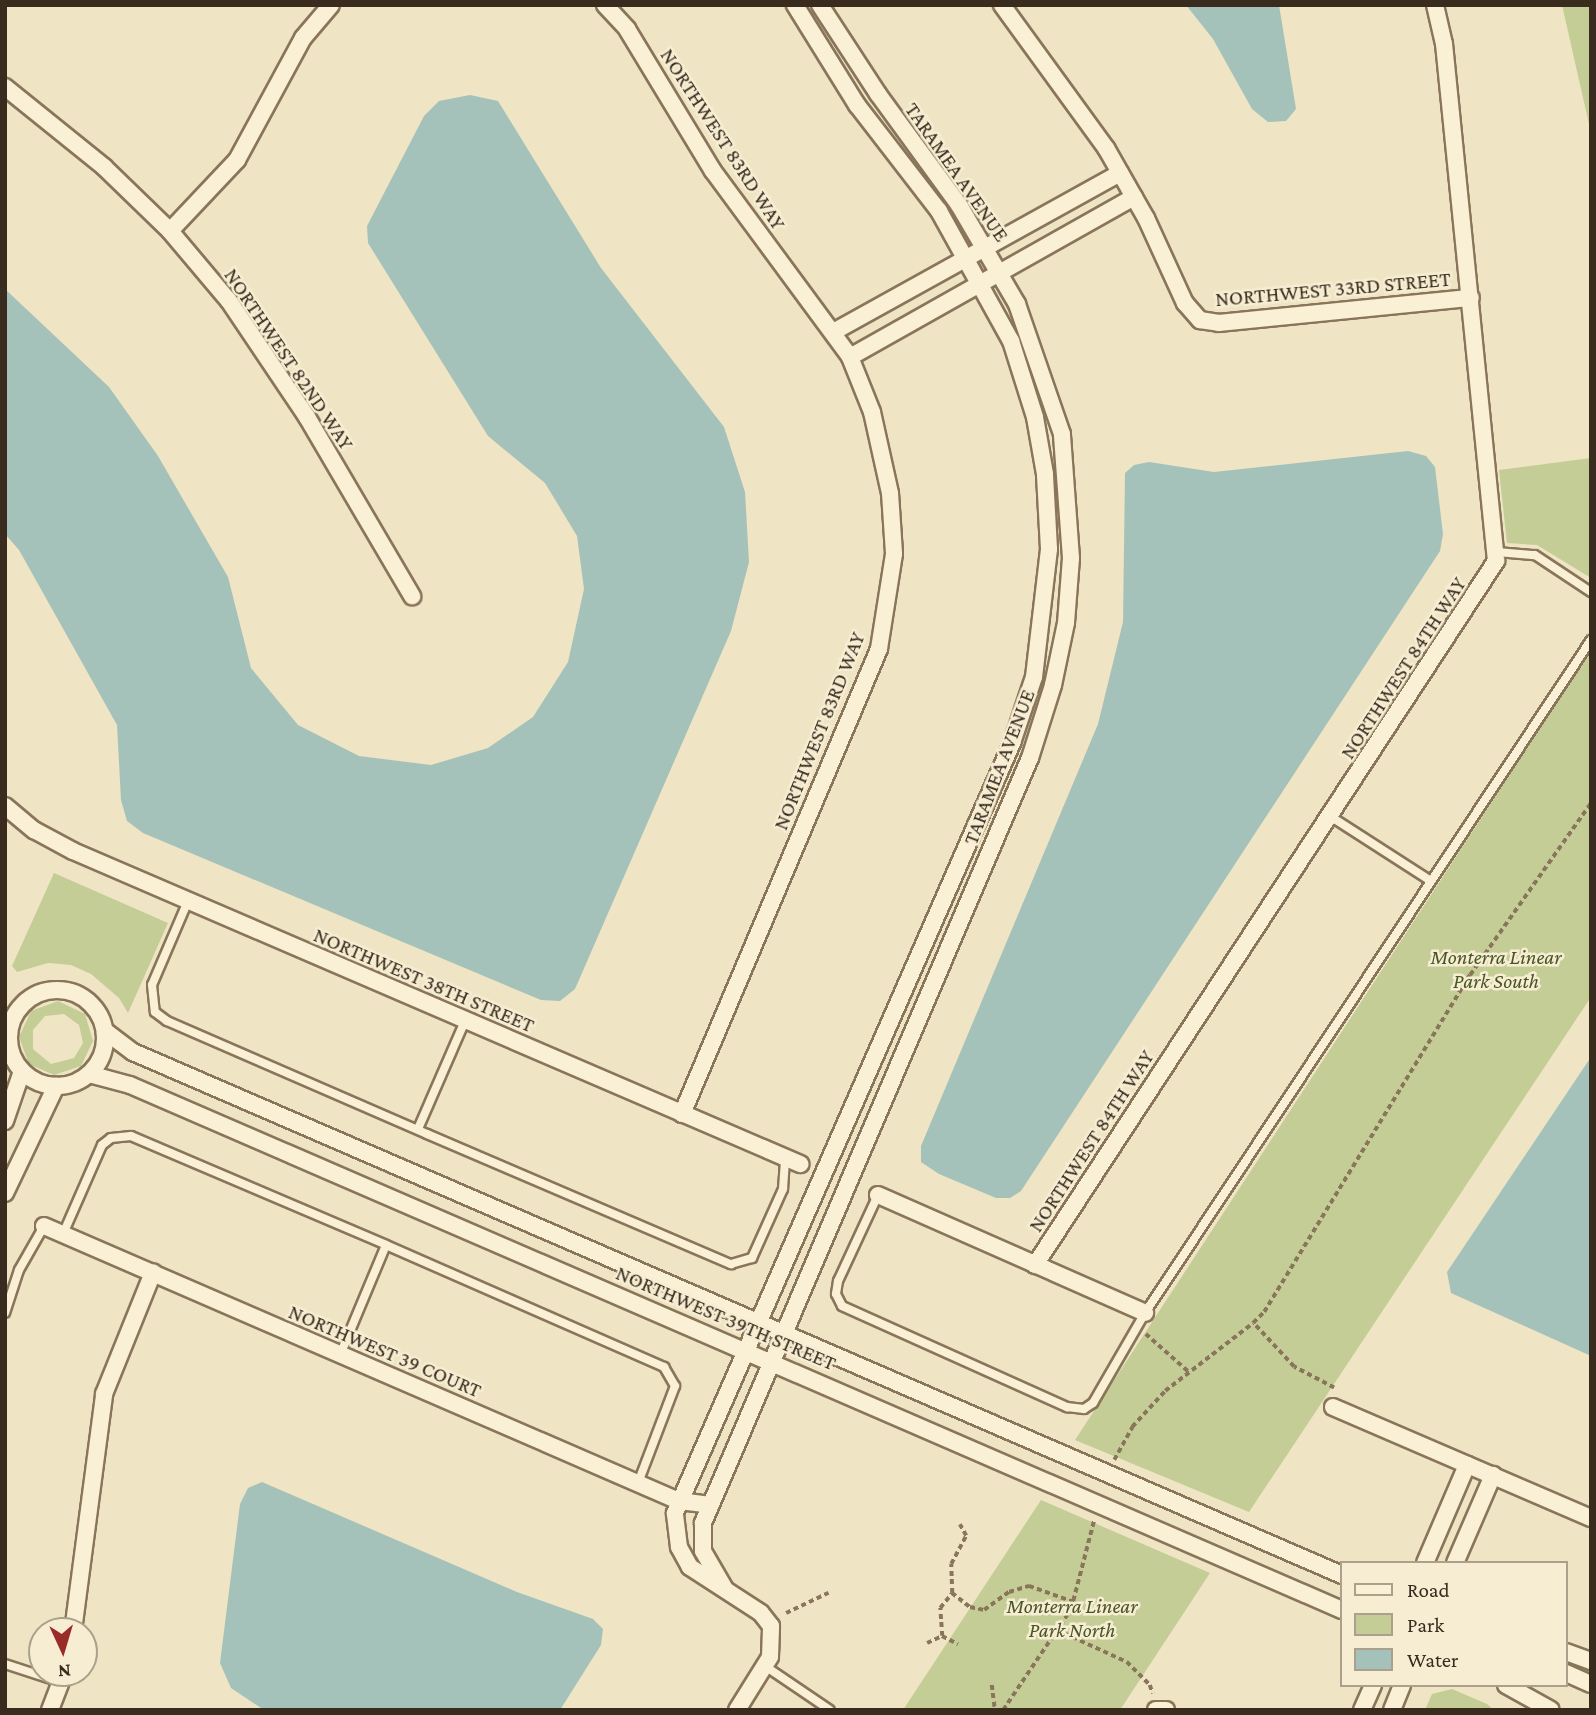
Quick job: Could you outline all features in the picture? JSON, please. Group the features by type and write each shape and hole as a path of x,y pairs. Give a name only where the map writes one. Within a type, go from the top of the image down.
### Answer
{"street":[{"path":"170,231 237,160 303,38 331,5"},
{"name":"NORTHWEST 83RD WAY","path":"606,5 627,29 713,171 835,331 850,357 872,412 890,493 894,554 879,649 682,1114"},
{"name":"TARAMEA AVENUE","path":"679,1501 747,1350 762,1323 1012,743 1034,677 1045,615 1049,549 1045,474 1035,417 1011,341 939,211 857,105 796,5"},
{"name":"TARAMEA AVENUE","path":"730,1594 703,1551 703,1523 1030,758 1053,685 1066,623 1070,509 1062,434 1043,370 999,271 985,248 820,5"},
{"path":"850,357 999,271 1134,198 1077,104 1002,5"},
{"name":"NORTHWEST 84TH WAY","path":"1035,1265 1493,570 1497,552 1444,44 1436,5"},
{"name":"NORTHWEST 82ND WAY","path":"5,87 104,167 170,231 229,301 307,417 412,596"},
{"path":"835,331 1120,173"},
{"name":"NORTHWEST 33RD STREET","path":"1134,198 1185,303 1200,320 1219,323 1471,298"},
{"name":"NORTHWEST 38TH STREET","path":"5,806 34,830 188,901 793,1161"},
{"path":"60,990 76,994 100,1015 105,1031 99,1062 89,1074 56,1086 22,1071 9,1042 10,1026 17,1011 36,996 60,990"},
{"name":"NORTHWEST 39TH STREET","path":"105,1031 133,1052 1340,1574"},
{"path":"5,1121 22,1071"},
{"name":"NORTHWEST 39TH STREET","path":"89,1074 130,1085 1340,1609"},
{"path":"5,1193 56,1086"},
{"path":"878,1195 1145,1313"},
{"name":"NORTHWEST 39 COURT","path":"44,1226 679,1501 711,1505"},
{"path":"75,1617 104,1394 153,1273"},
{"path":"1333,1407 1591,1518"},
{"path":"1426,1561 1467,1465"},
{"path":"1456,1561 1493,1475"},
{"path":"679,1501 676,1532 684,1559 696,1574 761,1613 771,1626 772,1649 765,1666 737,1710"},
{"path":"1568,1653 1591,1661"},
{"path":"1568,1674 1591,1684"},
{"path":"50,1710 58,1687"},
{"path":"1362,1710 1372,1687"},
{"path":"1392,1710 1401,1687"},
{"path":"1510,1687 1551,1710"},
{"path":"1155,1704 1166,1710"}],"lane":[{"path":"1497,552 1535,555 1591,592"},
{"path":"878,1195 838,1281 836,1294 852,1314 1067,1407 1084,1409 1100,1395 1145,1313 1591,640"},
{"path":"1330,816 1431,881"},
{"path":"188,901 152,985 155,1012 167,1021 731,1264 752,1258 793,1161"},
{"path":"418,1129 465,1020"},
{"path":"63,1234 102,1145 111,1138 131,1136 386,1245 664,1367 675,1386 638,1483"},
{"path":"5,1313 19,1270 44,1226"},
{"path":"340,1355 386,1245"},
{"path":"5,1664 28,1669"},
{"path":"765,1666 830,1710"}],"path":[{"path":"1113,1460 1146,1409 1264,1312 1470,975 1591,803"},
{"path":"1253,1323 1294,1367 1334,1388"},
{"path":"1152,1337 1189,1372"},
{"path":"1003,1710 1074,1602 1094,1520"},
{"path":"942,1636 940,1608 952,1593 951,1564 966,1536 960,1525"},
{"path":"952,1593 970,1607 984,1610 1009,1592 1029,1586 1074,1602"},
{"path":"786,1613 828,1593"},
{"path":"1057,1630 1127,1662 1150,1685 1155,1704"},
{"path":"927,1643 942,1636"},
{"path":"942,1636 958,1644"},
{"path":"992,1685 995,1710"}],"green space":[{"path":"1562,5 1591,5 1591,133"},
{"path":"1591,458 1591,578 1537,545 1507,543 1499,470"},
{"name":"Monterra Linear Park South","path":"1591,650 1591,997 1249,1512 1075,1440"},
{"path":"54,873 168,923 128,1013 119,998 91,974 71,965 48,963 17,972 12,966"},
{"path":"58,1001 85,1014 93,1041 81,1066 54,1075 29,1064 19,1037 31,1011","holes":["64,1014 79,1025 83,1043 74,1058 51,1064 33,1049 33,1030 45,1016"]},
{"name":"Monterra Linear Park North","path":"1041,1500 1210,1573 1120,1710 903,1710"},
{"path":"1452,1689 1487,1704 1494,1710 1425,1710 1432,1694"}],"water":[{"path":"1186,5 1279,5 1296,109 1286,121 1268,122 1252,109 1213,39"},
{"path":"470,95 498,101 601,268 724,427 745,492 749,562 731,631 575,989 560,1001 541,1000 143,833 127,821 121,800 117,725 19,550 5,534 5,289 109,387 158,456 228,577 251,668 298,725 359,756 431,765 488,748 533,717 568,662 584,589 577,536 545,483 488,436 368,243 367,226 424,116 439,101"},
{"path":"1408,451 1426,456 1435,467 1443,534 1440,551 1021,1191 1010,1198 996,1198 939,1174 921,1162 921,1146 1098,724 1123,622 1125,473 1134,465 1149,462 1214,472"},
{"path":"1591,1057 1591,1356 1451,1293 1447,1272"},
{"path":"262,1482 517,1592 593,1619 603,1629 601,1645 560,1710 264,1710 231,1688 220,1663 240,1504 248,1488"}]}
